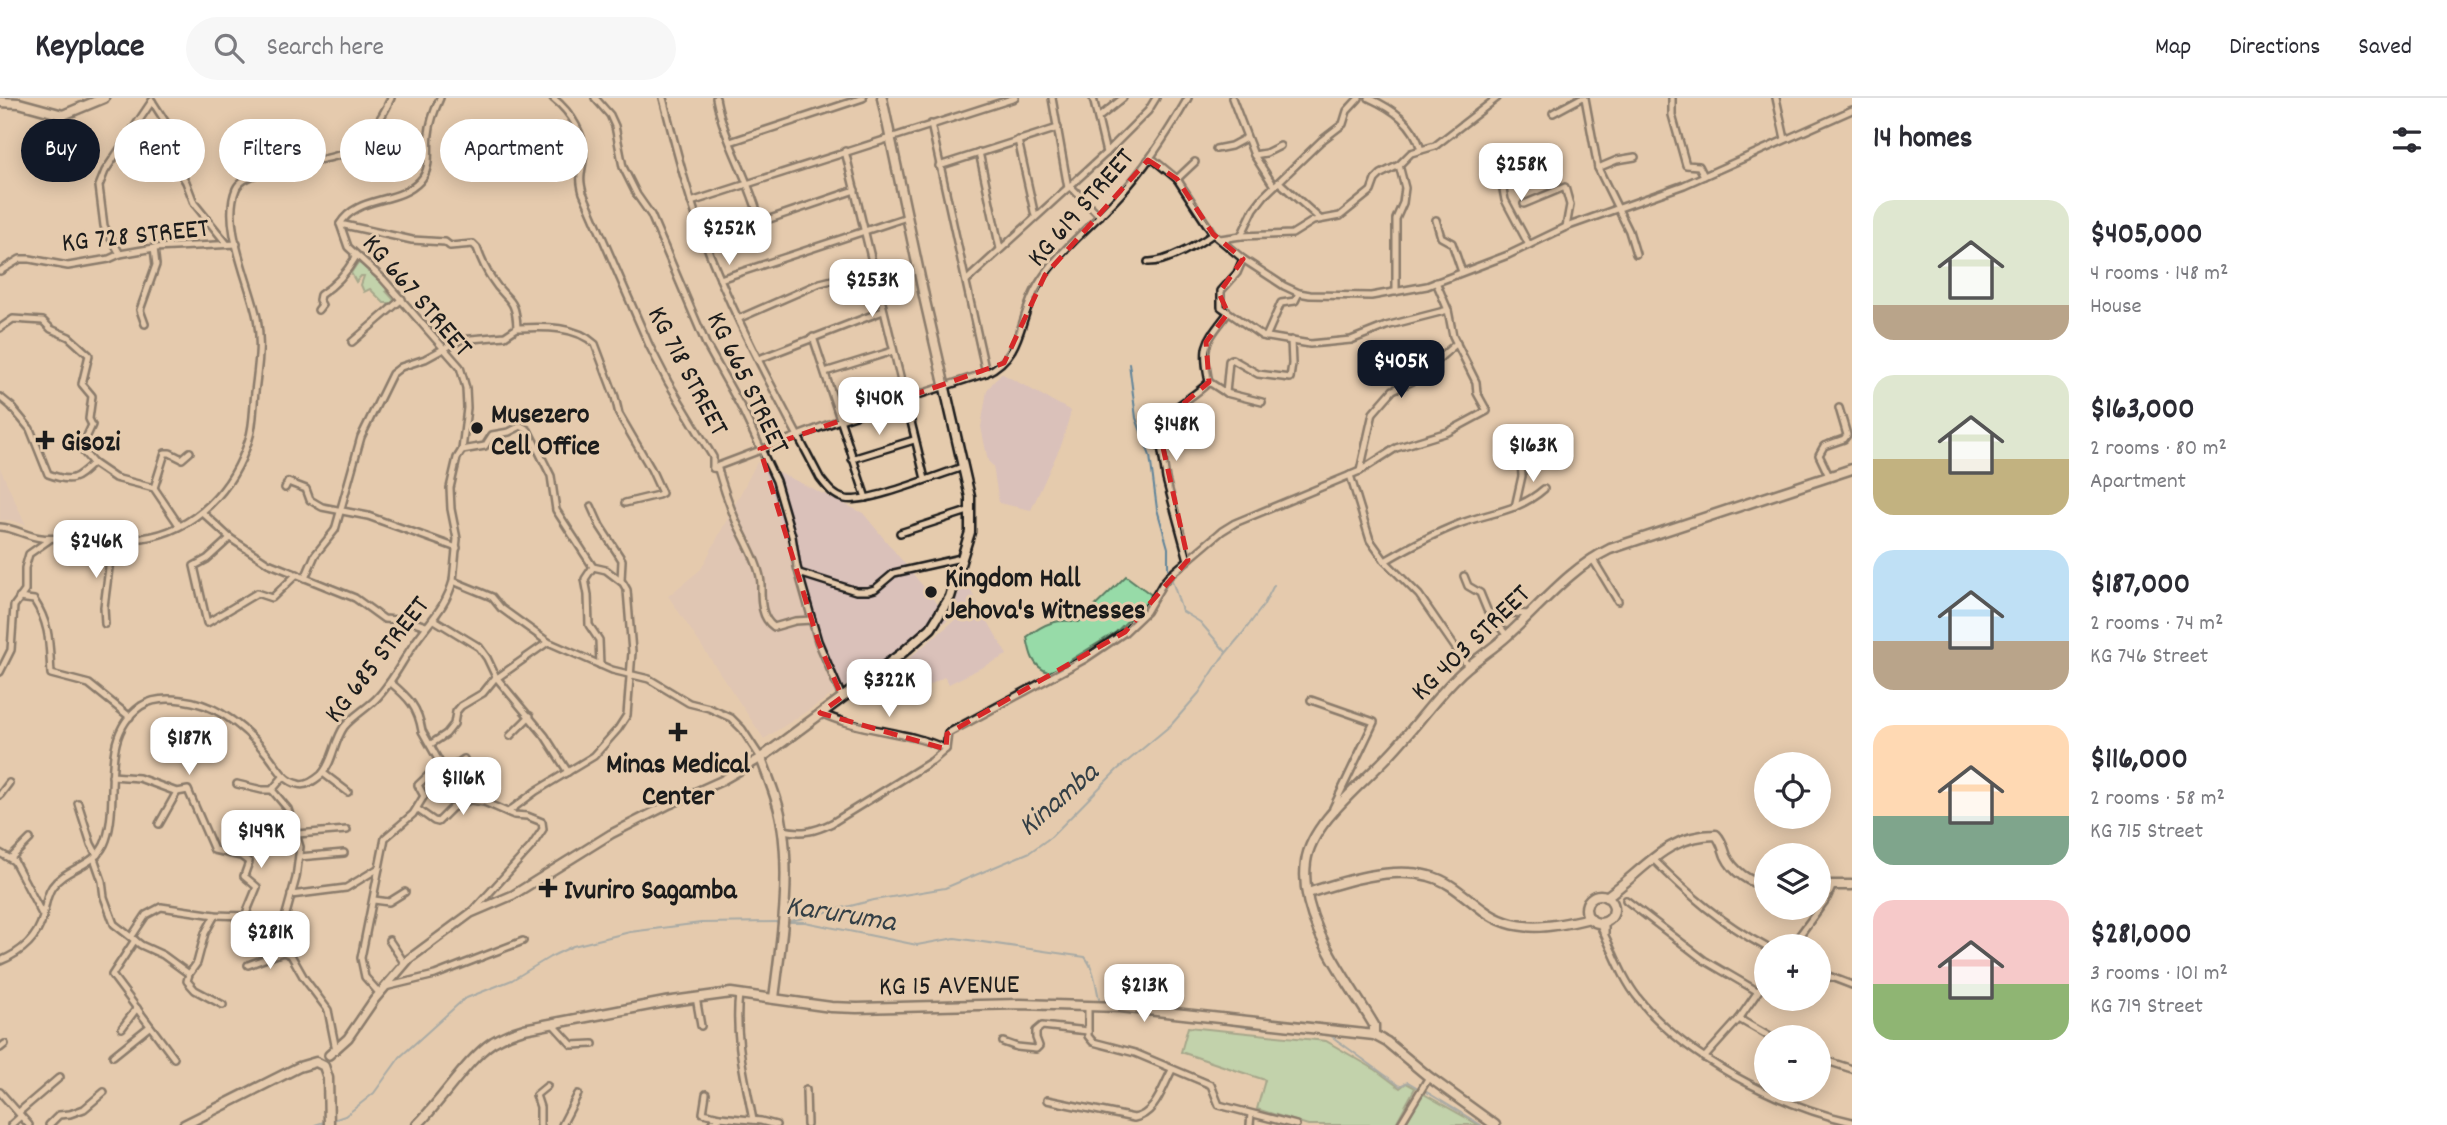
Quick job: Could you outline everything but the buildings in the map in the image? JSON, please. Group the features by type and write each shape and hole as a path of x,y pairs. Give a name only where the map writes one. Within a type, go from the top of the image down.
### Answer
{"main road":[{"path":"0,102 19,103 63,115 104,98"},
{"path":"774,998 785,899 783,830 778,806 761,758 932,628 950,597 970,532 971,510 963,467 882,98"},
{"name":"KG 403 STREET","path":"1374,1035 1374,1026 1319,934 1308,893 1306,860 1311,845 1329,817 1390,755 1468,666 1507,636 1580,566 1592,558 1647,536 1852,469"},
{"path":"1609,899 1614,891 1679,841 1716,835 1735,871 1754,882"},
{"path":"1308,893 1369,877 1417,873 1448,884 1484,911 1504,922 1541,928 1595,918 1611,918 1614,912 1609,899"},
{"path":"1833,885 1852,885"},
{"path":"1595,918 1588,903 1593,898 1609,899"},
{"name":"KG 15 AVENUE","path":"417,1125 491,1043 507,1034 552,1023 696,997 739,993 831,1007 1020,1004 1132,1008 1374,1035 1387,1042 1429,1077 1495,1125"},
{"path":"184,1125 299,1067 316,1062 326,1070 328,1125"}],"street":[{"path":"0,527 50,539 142,538 163,533 203,513 237,467 253,424 261,347 257,315 245,280 231,205 237,186 264,172 330,159 348,152 370,132 391,98"},
{"name":"KG 667 STREET","path":"440,98 429,132 428,167 422,179 402,194 353,209 340,224 348,247 402,299 460,367 466,388 467,408 461,450 450,488 457,548 453,581"},
{"name":"KG 718 STREET","path":"553,98 572,120 583,141 583,161 579,178 583,193 649,345 713,457 713,468 718,469 723,490 756,564 761,587 761,606 770,625 774,627 812,620"},
{"name":"KG 665 STREET","path":"595,98 610,115 615,126 623,167 651,215 706,344 742,408 776,481 812,620 824,659 842,697"},
{"path":"663,98 691,202 720,279 797,435 829,490 849,500 866,498 963,467"},
{"path":"716,98 723,128 749,182 760,221"},
{"path":"730,142 863,98"},
{"path":"691,202 1016,98"},
{"path":"1052,98 1069,187 1100,216"},
{"path":"1094,98 1106,153"},
{"path":"1098,118 1123,98"},
{"path":"967,281 1106,153 1148,111 1156,98"},
{"name":"KG 619 STREET","path":"713,468 840,420 986,373 1004,363 1011,354 1031,300 1045,275 1122,193 1148,160 1188,98"},
{"path":"1232,98 1254,155 1276,184 1320,219"},
{"path":"1241,236 1254,209 1326,136 1343,124 1347,111 1359,98"},
{"path":"1369,98 1398,114 1414,132 1421,150"},
{"path":"1220,239 1292,234 1305,224 1340,216 1371,191 1375,180 1381,174 1399,165 1412,153 1435,146 1497,98"},
{"path":"1553,113 1583,98 1598,168 1629,231 1636,254"},
{"path":"1672,98 1672,115 1686,165 1699,166 1704,176"},
{"path":"1776,98 1786,139"},
{"path":"120,254 104,226 99,186 105,171 151,99 166,122 171,156 186,181 194,203 227,244"},
{"path":"1148,160 1154,160 1177,179 1213,234 1243,259 1284,286 1299,293 1371,296 1436,282 1462,272 1566,227 1684,186 1852,110"},
{"path":"931,124 986,373"},
{"path":"939,166 1058,128"},
{"path":"1216,149 1231,146 1246,138"},
{"path":"1018,140 1035,216"},
{"path":"1254,155 1280,146"},
{"path":"845,151 925,480"},
{"path":"979,152 1000,249"},
{"path":"1598,168 1617,160 1635,157"},
{"path":"1177,179 1195,162"},
{"path":"1396,292 1396,219 1403,203 1405,188 1399,165"},
{"path":"1496,171 1505,200 1529,245"},
{"path":"1524,204 1565,187 1570,205 1566,227"},
{"path":"705,241 855,191"},
{"path":"720,279 906,217"},
{"path":"1436,220 1441,237 1452,243 1462,272"},
{"path":"340,224 412,240 444,242 450,246 473,244 493,282 511,300 516,313 517,328"},
{"path":"1148,262 1166,258 1200,243 1213,234"},
{"name":"KG 728 STREET","path":"1,270 20,259 30,258 68,266 109,260 120,254 154,248 237,244"},
{"path":"318,310 322,305 320,295 350,268 355,258 348,247"},
{"path":"145,324 140,310 156,265 154,248"},
{"path":"1243,259 1237,273 1221,291 1221,307 1257,334 1266,337 1310,344 1346,342 1386,326 1448,310"},
{"path":"0,260 1,270"},
{"path":"740,318 820,283 873,270"},
{"path":"783,830 805,833 818,830 932,761 946,749 948,733 1085,659 1125,632 1146,612 1163,583 1234,523 1360,471 1396,448 1448,432 1487,411 1457,344 1448,310 1436,282"},
{"path":"1266,337 1281,303 1295,302 1299,293"},
{"path":"352,342 402,299"},
{"path":"759,359 883,311"},
{"path":"1228,313 1206,344 1209,382 1226,393 1262,402"},
{"path":"0,328 13,319 43,321 51,329 69,337 89,355 82,384 92,396 93,405 89,417 92,425 81,449 93,463 115,478 153,488 180,525"},
{"path":"305,578 315,555 332,536 361,438 386,383 392,374 401,368 460,341 505,336 517,328 575,331 588,337 595,344 620,418 662,493 625,503"},
{"path":"813,337 866,498"},
{"path":"1226,393 1229,361 1232,359 1258,374 1276,378 1290,377 1293,359 1291,340"},
{"path":"1360,471 1373,413 1393,390 1413,381 1457,344"},
{"path":"825,372 893,351"},
{"path":"1188,560 1166,479 1158,425 1163,418 1192,398 1209,382"},
{"path":"0,397 30,429 48,474 64,480 73,480 93,463"},
{"path":"1829,476 1819,455 1824,446 1844,439 1847,435 1839,408"},
{"path":"461,450 485,446 492,435 513,431 521,426 528,430 551,476 556,510 593,567"},
{"path":"852,459 914,440"},
{"path":"153,488 165,453 182,459 190,452"},
{"path":"1515,508 1522,476 1521,461"},
{"path":"1350,475 1367,534 1385,561 1419,595 1468,666"},
{"path":"286,483 306,489 315,505 368,516 457,548"},
{"path":"1385,561 1432,534 1531,501 1544,489"},
{"path":"592,506 600,526 622,560 621,581"},
{"path":"900,533 971,510"},
{"path":"203,513 230,538 268,563 355,598 384,619 411,621 426,626"},
{"path":"230,538 194,567 205,621 208,623 257,593 272,598 297,574"},
{"path":"0,672 11,650 14,606 25,589 25,568 29,554 50,539"},
{"path":"105,624 104,607 110,561 117,539"},
{"path":"799,573 856,591 868,591 875,589 894,573 961,558"},
{"path":"1592,558 1618,601"},
{"path":"508,812 599,751 624,720 628,710 632,652 627,590 621,581 603,568 593,567"},
{"path":"593,567 584,579 589,595 589,625 599,640 600,666"},
{"path":"1464,576 1468,586 1480,593 1507,636"},
{"path":"453,581 492,597 501,608 548,642 600,666 649,679 689,703 731,718 742,729 761,758 721,781 670,803 611,834 506,900 471,913"},
{"name":"KG 685 STREET","path":"323,773 344,728 376,699 390,682 447,599 453,581"},
{"path":"19,598 34,600 45,620 50,639 51,674 89,684 130,717"},
{"path":"1494,619 1517,612 1529,614"},
{"path":"433,619 479,648 497,678 530,716 568,772"},
{"path":"431,744 446,734 454,724 456,712 461,706 483,693 497,678 548,642"},
{"path":"390,682 412,702 421,719 422,731 462,802"},
{"path":"0,961 25,947 38,930 53,886 66,874 96,857 106,839 110,824 116,739 140,706 161,699 205,705 217,710 255,740 284,776 295,783 303,785 323,773 348,792"},
{"path":"1311,700 1374,722 1329,817"},
{"path":"820,713 856,726 893,733 946,749"},
{"path":"510,736 530,716"},
{"path":"445,772 464,759"},
{"path":"439,765 418,785 424,796 417,809 385,838 361,964 369,983 382,991 436,975 523,941"},
{"path":"112,776 139,778 177,792 188,790 214,850 241,856 249,862 244,876 257,887 245,915"},
{"path":"237,784 272,790 284,776"},
{"path":"0,795 9,783"},
{"path":"272,790 288,809 297,834 299,857 285,918 285,934 291,955 328,1010 332,1052 326,1070"},
{"path":"159,824 177,792"},
{"path":"316,1062 348,1038 405,964 471,913 531,847 543,829 542,822 538,819 508,812 478,800 462,802 438,822 417,809"},
{"path":"78,803 96,857 112,920 121,930 170,959 189,974"},
{"path":"297,834 347,830"},
{"path":"0,863 30,839"},
{"path":"0,853 9,858 43,917"},
{"path":"299,857 344,853"},
{"path":"1653,859 1691,898 1736,931 1754,941"},
{"path":"291,895 346,888 379,869"},
{"path":"1801,934 1827,898 1833,885"},
{"path":"374,900 389,902 405,892"},
{"path":"1626,900 1704,960 1754,989"},
{"path":"173,1058 112,975 146,915 161,907 215,915 245,915 283,952 291,955"},
{"path":"215,915 205,933 197,964 187,981 191,987 223,1005"},
{"path":"1595,918 1637,997 1704,1058 1760,1088 1811,1110 1852,1122"},
{"path":"389,940 405,964"},
{"path":"248,965 283,952"},
{"path":"1831,977 1852,985"},
{"path":"739,993 737,1022 740,1060 753,1120"},
{"path":"696,997 701,1026"},
{"path":"1704,1058 1739,1019 1754,997"},
{"path":"1088,1006 1088,1036 1093,1042 1135,1053 1212,1085 1219,1105 1296,1125"},
{"path":"122,1028 136,1009"},
{"path":"1739,1019 1754,1029"},
{"path":"552,1023 572,1045 593,1044"},
{"path":"1003,1042 1036,1049 1039,1047 1036,1031 1042,1026 1088,1031"},
{"path":"113,1056 149,1027"},
{"path":"1831,1062 1852,1069"},
{"path":"1047,1100 1134,1118 1142,1117 1149,1113 1172,1070"},
{"path":"11,1125 60,1077"},
{"path":"1400,1125 1429,1077"},
{"path":"540,1125 540,1107 536,1095 547,1086"},
{"path":"806,1090 807,1125"},
{"path":"0,1092 29,1125"},
{"path":"48,1125 59,1115 84,1109 104,1092"},
{"path":"562,1125 578,1094"},
{"path":"706,1094 703,1113 776,1125"},
{"path":"1250,1125 1251,1114"},
{"path":"710,1125 720,1116"}],"highlighted area":[{"path":"1148,160 1177,179 1213,234 1243,259 1219,293 1228,313 1206,342 1209,382 1158,425 1188,560 1125,632 947,734 946,749 820,713 842,697 818,641 760,449 1004,363 1045,275"}],"shaded area":[{"path":"1001,373 1071,411 1062,443 1031,510 999,503 993,466 988,461 981,427 987,390"},
{"path":"757,462 863,513 950,619 764,739 668,596 701,569"},
{"path":"0,468 26,525 0,520"},
{"path":"968,586 1007,655 949,684 944,677 930,685 918,671 912,673 908,666 912,662 909,658 960,616 952,598"}],"green space":[{"path":"365,262 365,268 371,270 369,272 375,272 378,280 383,280 388,287 386,291 395,301 384,312 389,303 384,303 370,289 364,292 361,285 364,276 356,282 351,273 357,264"},
{"path":"1126,576 1153,596 1116,632 1056,669 1048,672 1035,663 1027,637 1051,623 1079,622"},
{"path":"1188,1027 1326,1041 1376,1070 1400,1088 1406,1083 1415,1088 1395,1125 1308,1125 1257,1109 1265,1080 1181,1052"},
{"path":"1422,1093 1479,1125 1405,1125"}],"waterway":[{"path":"1129,363 1136,418 1150,456 1157,509 1168,548 1168,568 1182,611 1200,622 1226,652"},
{"name":"Kinamba","path":"791,921 874,900 945,888 1030,852 1051,837 1117,770 1171,725 1199,693 1221,659 1263,606 1274,585"},
{"name":"Karuruma","path":"333,1120 345,1116 374,1093 400,1057 464,999 512,980 573,946 630,932 701,923 781,922"},
{"name":"Karuruma","path":"787,922 805,922 917,945 955,938 1085,957 1093,971 1099,999"},
{"path":"1209,1021 1291,1030"},
{"path":"1327,1033 1400,1086 1408,1082 1418,1088"},
{"path":"1425,1091 1481,1125"},
{"name":"Karuruma","path":"315,1125 324,1122"}],"place":[{"name":"Musezero Cell Office","path":"477,428"},
{"name":"Gisozi","path":"45,440"},
{"name":"Kingdom Hall Jehova's Witnesses","path":"931,592"},
{"name":"Minas Medical Center","path":"678,732"},
{"name":"Ivuriro Sagamba","path":"548,888"}]}
